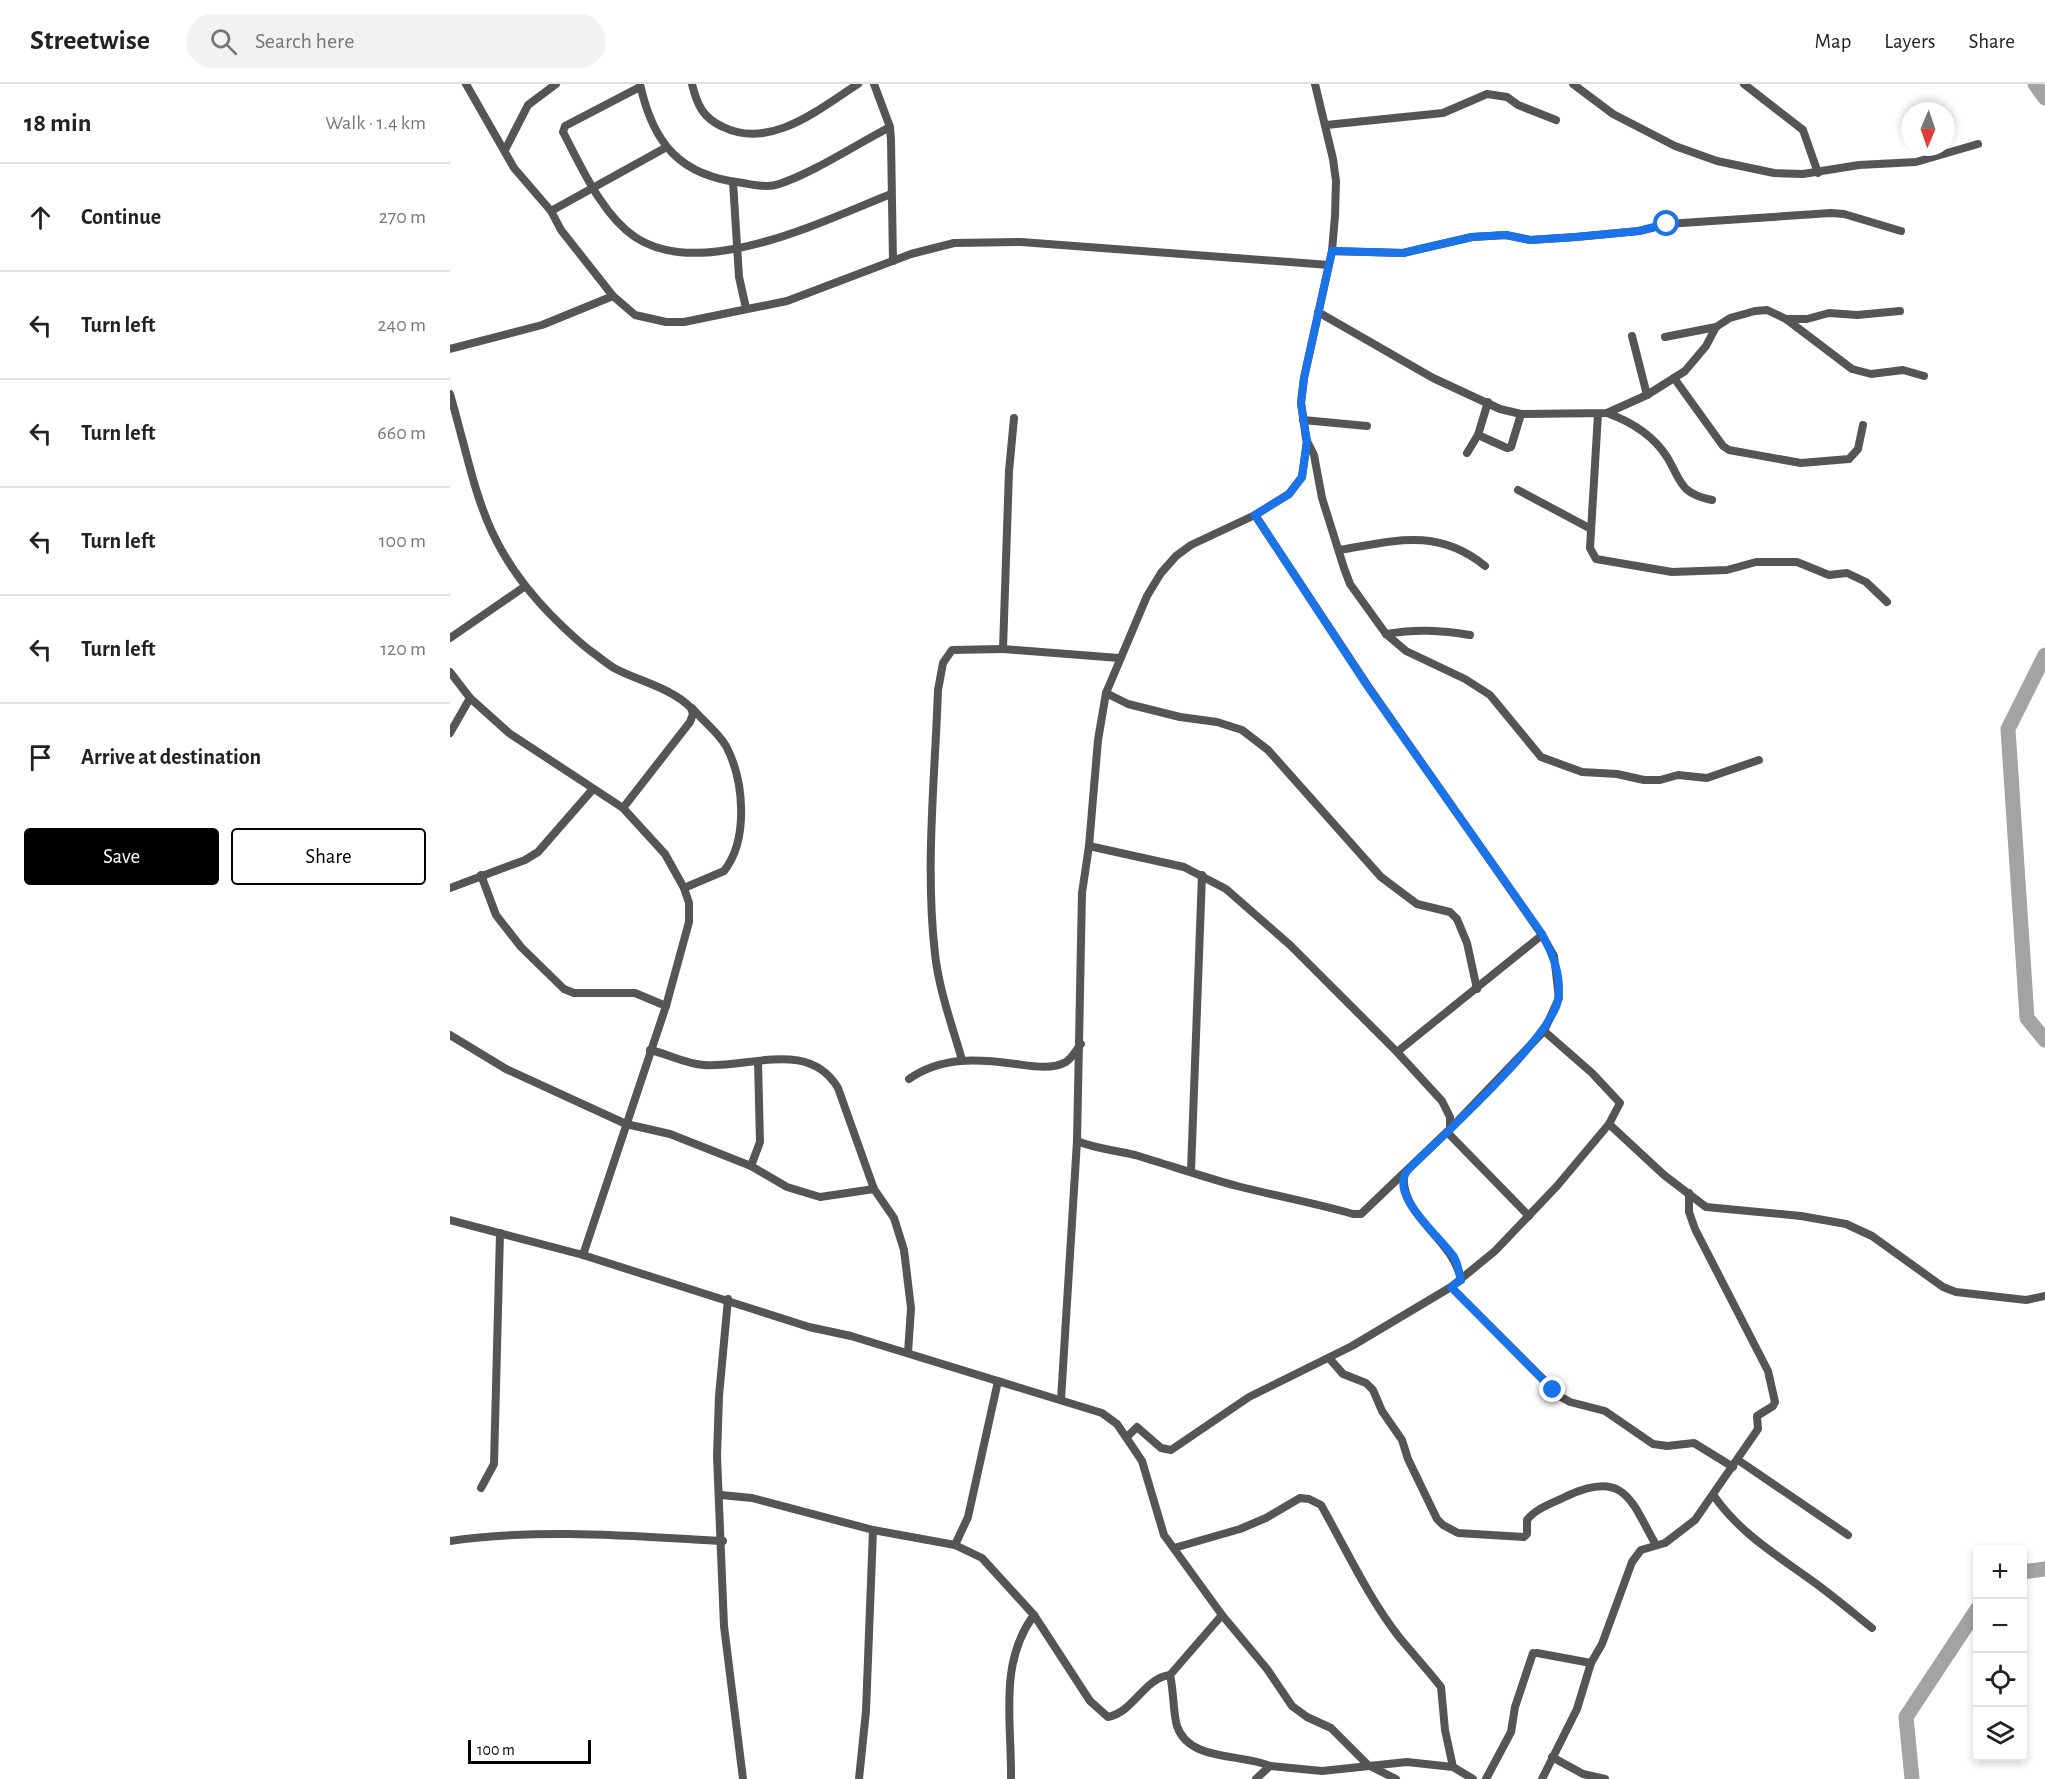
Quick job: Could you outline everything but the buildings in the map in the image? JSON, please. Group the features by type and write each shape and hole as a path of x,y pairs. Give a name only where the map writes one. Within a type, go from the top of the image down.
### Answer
{"street":[{"path":"466,84 514,168 551,211 561,230 613,296 635,315 666,322 684,322 787,301 893,261 954,243 1021,242 1329,266"},
{"path":"505,150 528,105 556,84"},
{"path":"692,84 703,114 715,124 735,133 751,135 776,131 808,117 858,84"},
{"path":"874,84 890,127 893,261"},
{"path":"1061,1400 1077,1141 1081,1044 1082,900 1096,757 1106,693 1147,596 1161,573 1176,555 1207,536 1255,515 1289,494 1299,483 1305,468 1307,441 1301,403 1304,378 1332,251 1336,181 1326,125 1315,84"},
{"path":"1573,84 1620,118 1700,156 1774,173 1818,173 1859,165 1916,162 1978,144"},
{"path":"1744,84 1803,130 1818,173"},
{"path":"890,127 777,185 733,182 694,171 665,148 650,117 640,85 563,129 592,187 626,230 642,241 688,253 736,249 808,226 891,194"},
{"path":"1326,125 1443,113 1487,94 1508,97 1518,105 1556,120"},
{"path":"551,211 665,148"},
{"path":"733,182 736,249 746,308"},
{"path":"1332,251 1403,253 1472,237 1553,238 1639,231 1667,224 1830,213 1844,214 1901,231"},
{"path":"450,349 542,325 613,296"},
{"path":"1665,337 1716,327 1730,318 1767,310 1786,319 1852,369 1862,373 1903,370 1924,376"},
{"path":"1786,319 1807,319 1829,313 1857,315 1900,310"},
{"path":"1318,312 1433,378 1521,414 1602,414 1640,428 1666,456 1684,489 1712,500"},
{"path":"1602,414 1647,395 1692,365 1716,327"},
{"path":"1632,336 1647,395"},
{"path":"1674,378 1723,446 1730,450 1801,463 1849,459 1858,449 1863,425"},
{"path":"450,394 473,485 485,520 502,554 524,587 580,644 613,667 674,696 691,708 725,744 731,756 743,812 737,845 724,871 684,888"},
{"path":"1467,453 1478,435 1488,402"},
{"path":"1478,435 1507,448 1511,447 1521,414"},
{"path":"1602,414 1590,548 1596,559 1672,572 1727,570 1756,562 1797,562 1829,575 1847,573 1866,582 1887,602"},
{"path":"1003,649 1009,471 1014,418"},
{"path":"1303,420 1367,426"},
{"path":"1307,441 1314,455 1322,498 1350,584 1386,634 1406,651 1465,679 1490,695 1541,756 1571,769 1617,774 1644,780 1660,780 1678,775 1707,778 1759,760"},
{"path":"1518,490 1591,529"},
{"path":"1077,1141 1096,1149 1121,1152 1235,1186 1353,1214 1366,1211 1544,1031 1555,1010 1558,988 1554,956 1542,934 1395,726 1255,515"},
{"path":"1339,550 1404,540 1447,544 1468,552 1485,566"},
{"path":"450,638 524,587"},
{"path":"1386,634 1413,629 1437,629 1470,635"},
{"path":"962,1060 940,986 928,863 938,690 943,663 951,650 1003,649 1119,658"},
{"path":"450,672 470,698 509,733 623,808 665,854 684,888 689,903 689,922 666,1006 583,1255"},
{"path":"1106,693 1128,704 1180,717 1217,722 1242,730 1268,750 1381,877 1417,904 1450,912 1457,919 1467,943 1477,989"},
{"path":"450,733 470,698"},
{"path":"623,808 690,722 693,714 691,708"},
{"path":"450,888 525,861 538,852 593,789"},
{"path":"1089,846 1159,860 1202,875 1226,890 1290,945 1397,1052 1442,1101 1450,1117 1448,1130"},
{"path":"481,875 496,915 521,947 564,989 574,993 635,993 666,1006"},
{"path":"1191,1171 1202,875"},
{"path":"1397,1052 1542,934"},
{"path":"1128,1436 1137,1427 1161,1448 1171,1450 1249,1397 1329,1358 1451,1287 1495,1251 1529,1216 1609,1124 1620,1103 1592,1073 1544,1031"},
{"path":"450,1035 506,1069 626,1124 670,1134 751,1166 788,1187 820,1197 874,1189"},
{"path":"909,1079 933,1065 962,1060 1037,1067 1058,1065 1069,1059 1081,1044"},
{"path":"650,1050 704,1065 798,1059 818,1066 828,1074 837,1088 874,1189 894,1218 904,1250 911,1308 908,1353"},
{"path":"751,1166 760,1142 758,1062"},
{"path":"1609,1124 1664,1175 1706,1207 1810,1217 1846,1224 1872,1236 1942,1287 1956,1292 2026,1300 2045,1296"},
{"path":"1448,1130 1529,1216"},
{"path":"1404,1174 1406,1197 1455,1258 1461,1280"},
{"path":"1542,1779 1577,1709 1591,1663 1602,1644 1632,1562 1641,1550 1670,1540 1695,1520 1736,1464 1758,1428 1756,1417 1773,1406 1775,1399 1768,1371 1695,1229 1689,1212 1689,1193"},
{"path":"450,1220 583,1255 728,1299 809,1327 908,1353 1102,1413 1128,1436 1142,1461 1164,1535 1222,1615 1267,1669 1292,1706 1307,1718 1331,1728 1368,1765 1394,1778"},
{"path":"482,1488 494,1464 500,1233"},
{"path":"1451,1287 1561,1397 1570,1402 1605,1411 1653,1444 1667,1446 1694,1443 1736,1464 1848,1535"},
{"path":"728,1299 719,1396 717,1456 723,1541 724,1626 742,1779"},
{"path":"1329,1358 1343,1374 1365,1383 1372,1390 1382,1411 1402,1440 1408,1459 1437,1519 1450,1530 1524,1537 1527,1534 1527,1520 1535,1512 1585,1488 1600,1486 1623,1491 1656,1545"},
{"path":"955,1545 968,1517 998,1381"},
{"path":"721,1495 760,1500 873,1530 955,1545 986,1562 1034,1615 1089,1701 1108,1717 1124,1710 1156,1680 1170,1675 1222,1615"},
{"path":"1714,1496 1730,1518 1758,1543 1823,1588 1872,1628"},
{"path":"1174,1548 1240,1529 1266,1518 1300,1498 1309,1499 1321,1505 1386,1618 1419,1659 1426,1672 1441,1687 1445,1730 1453,1767"},
{"path":"859,1779 866,1712 873,1530"},
{"path":"450,1541 497,1534 573,1533 723,1541"},
{"path":"1011,1779 1008,1739 1010,1676 1023,1630 1034,1615"},
{"path":"1486,1779 1510,1732 1515,1707 1535,1653 1591,1663"},
{"path":"1170,1675 1175,1695 1175,1721 1185,1741 1196,1749 1256,1760 1270,1766 1322,1771 1407,1762 1453,1767 1473,1779"},
{"path":"1552,1757 1583,1774 1605,1779"},
{"path":"1256,1779 1270,1766"}],"waterway":[{"path":"2035,84 2045,98"},
{"path":"2045,655 2008,729 2027,1018 2045,1040"},
{"path":"2027,1571 2045,1569"},
{"path":"1912,1779 1906,1717 1973,1616"}],"route":[{"path":"1553,1390 1451,1287 1461,1280 1455,1258 1406,1197 1403,1182 1404,1174 1544,1031 1559,998 1558,972 1554,956 1542,934 1518,904 1368,687 1255,515 1289,494 1299,483 1305,468 1307,441 1301,403 1304,378 1332,251 1403,253 1465,237 1506,235 1530,240 1639,231 1667,224"}]}
